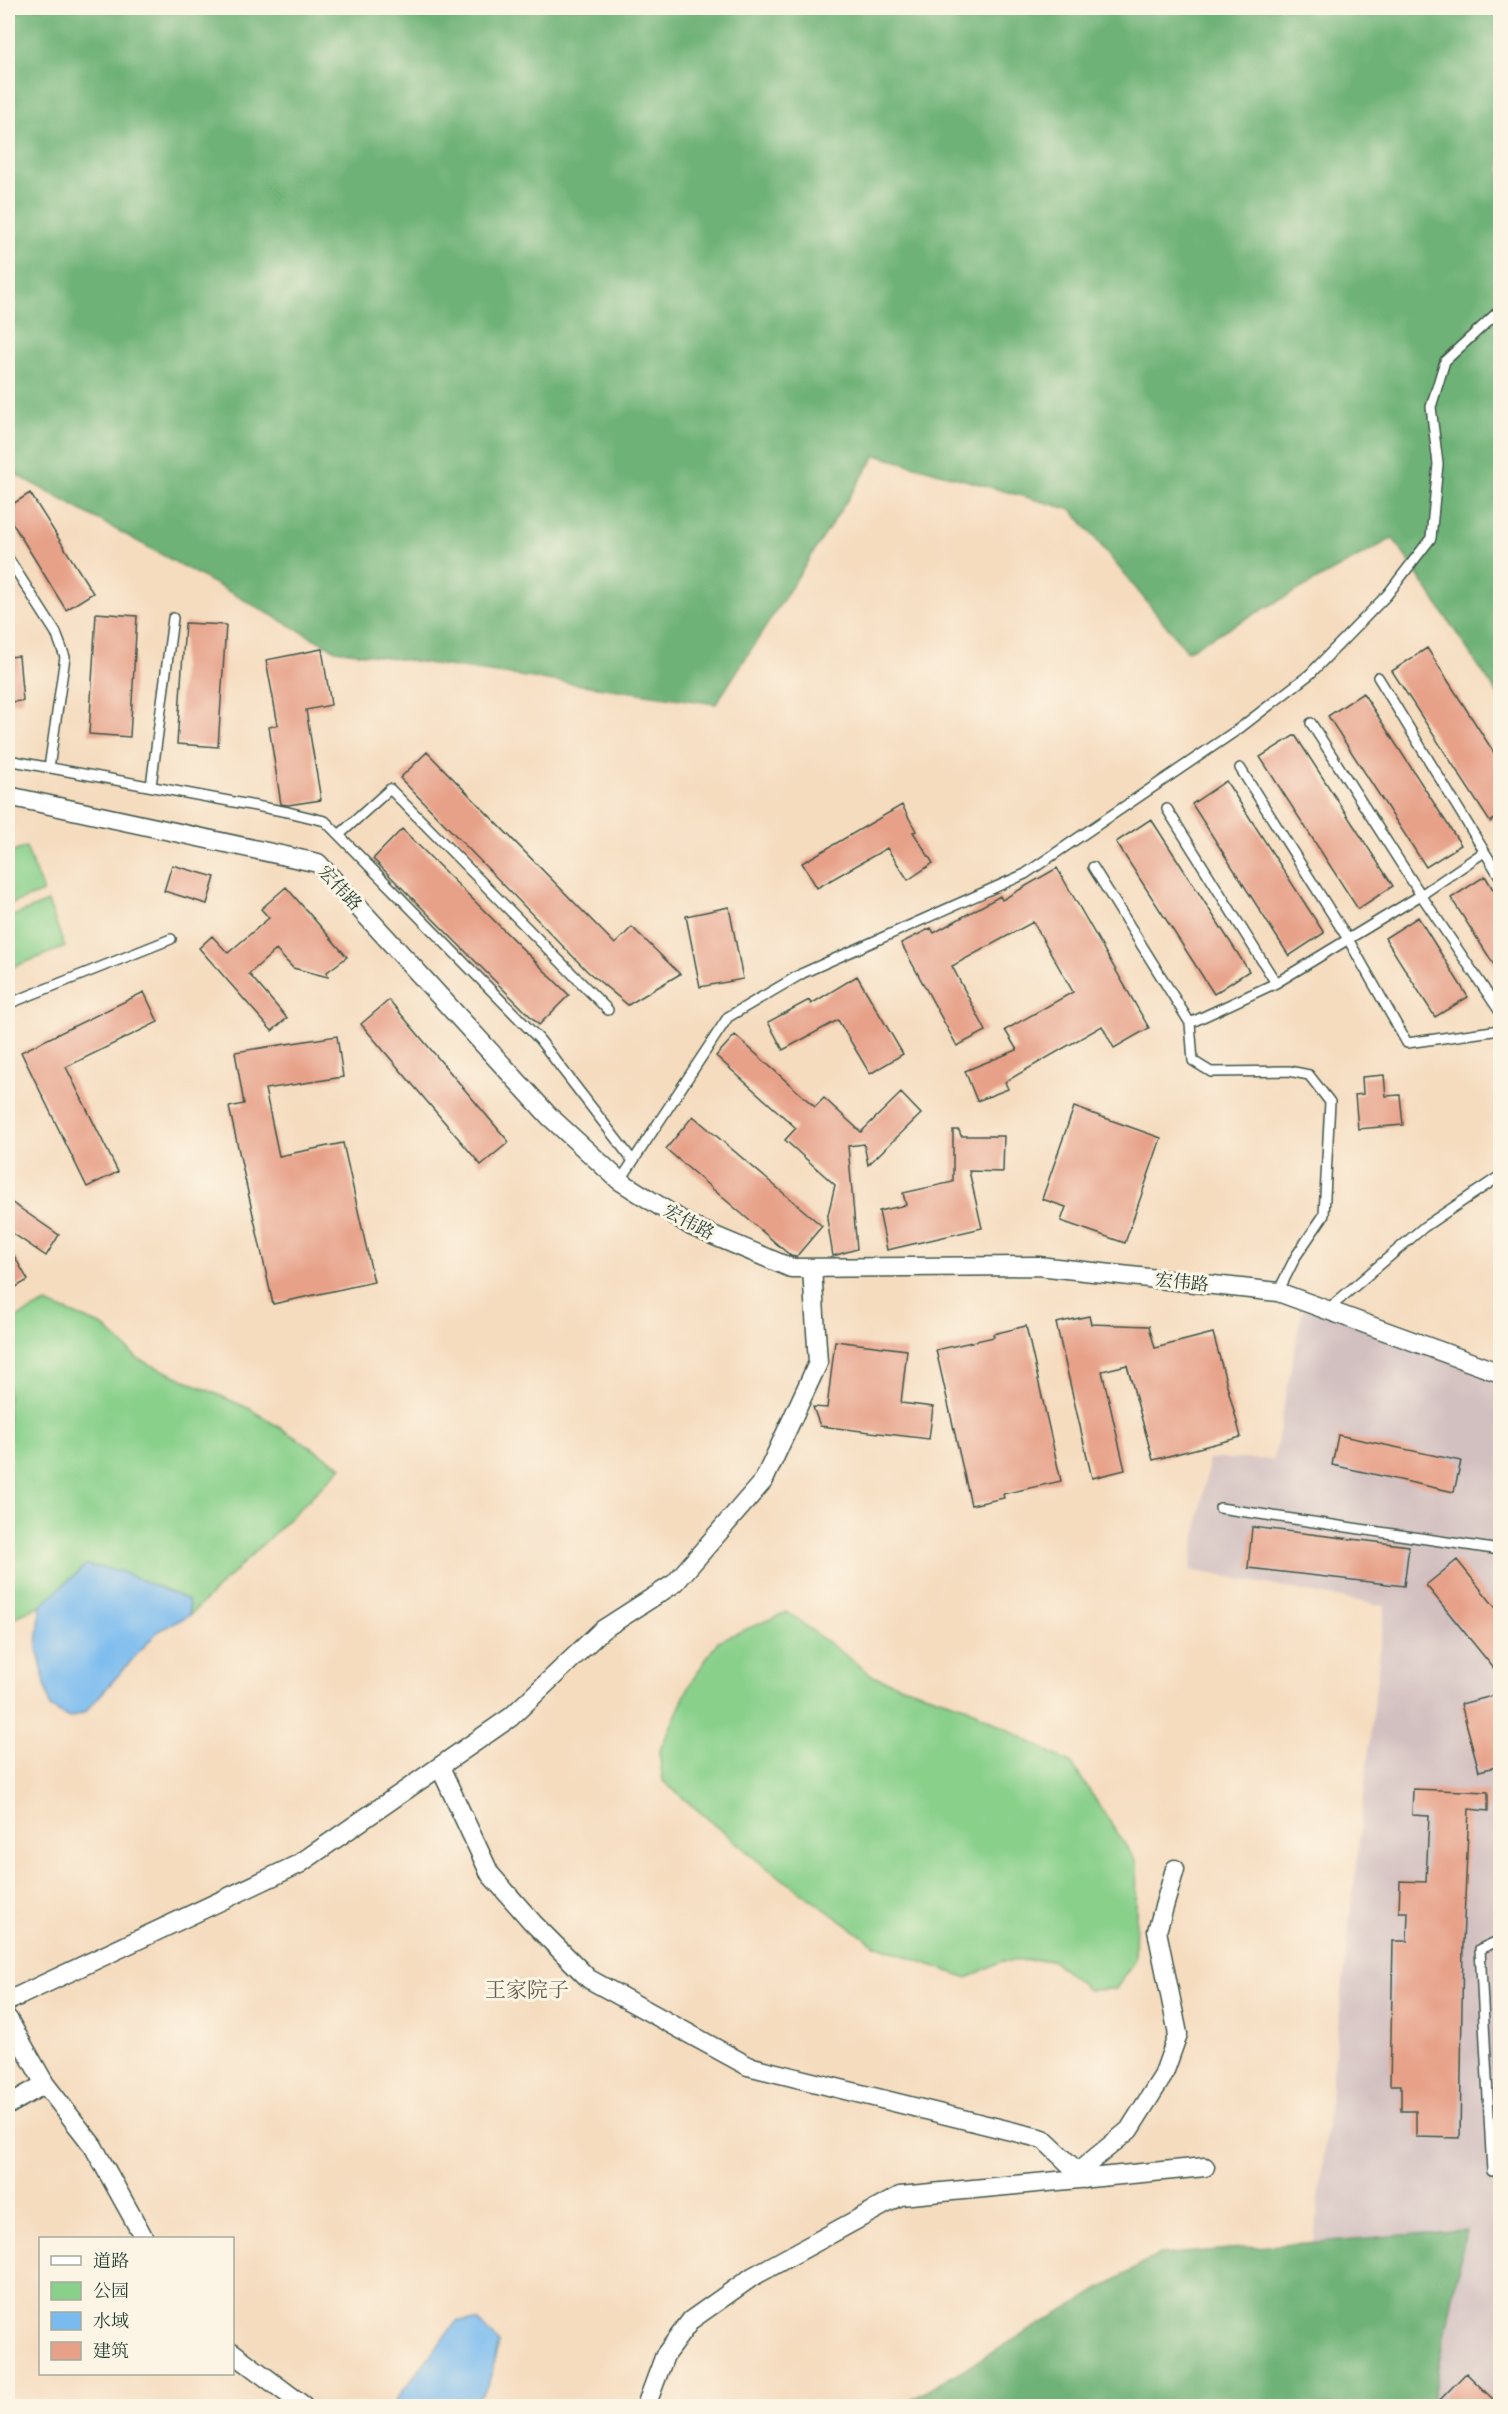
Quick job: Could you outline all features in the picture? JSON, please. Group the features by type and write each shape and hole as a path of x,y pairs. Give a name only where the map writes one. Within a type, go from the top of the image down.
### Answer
{"street":[{"name":"宏伟路","path":"8,796 318,863 549,1116 620,1180 691,1226 791,1268 1038,1266 1278,1292 1500,1373"},
{"path":"8,2001 299,1864 511,1717 602,1630 675,1583 764,1480 819,1363 812,1268"},
{"path":"440,1767 490,1874 533,1923 589,1979 748,2067 1043,2139 1081,2175"},
{"path":"1081,2175 1129,2130 1163,2076 1178,2034 1157,1931 1175,1869"},
{"path":"8,2019 45,2084 93,2146 143,2237"},
{"path":"8,2105 45,2084"},
{"path":"646,2406 665,2355 691,2320 752,2277 900,2196 1081,2175 1206,2167"},
{"path":"234,2354 304,2406"}],"lane":[{"path":"620,1180 728,1017 803,973 1025,874 1240,728 1310,674 1387,595 1431,538 1438,464 1431,408 1444,361 1500,310"},
{"path":"8,558 56,633 65,657 49,768"},
{"path":"151,786 173,618"},
{"path":"1378,677 1500,877"},
{"path":"1311,723 1421,895 1500,1012"},
{"path":"8,760 325,821 539,1039 633,1161"},
{"path":"1240,768 1348,939 1407,1043 1500,1030"},
{"path":"339,835 390,789 608,1010"},
{"path":"1167,809 1276,983"},
{"path":"1191,1023 1276,983 1421,895 1484,852"},
{"path":"1093,867 1191,1023 1193,1061 1210,1072 1289,1071 1309,1075 1330,1102 1324,1215 1296,1256 1278,1292"},
{"path":"8,1004 171,939"},
{"path":"1327,1310 1424,1227 1500,1176"},
{"path":"1220,1508 1500,1550"},
{"path":"1500,1940 1480,1950 1492,2171 1500,2167"}],"shaded area":[{"path":"1304,1301 1500,1373 1500,2406 1431,2406 1466,2230 1314,2242 1385,1606 1190,1570 1209,1459 1274,1459"}],"green space":[{"path":"8,8 1500,8 1500,698 1393,538 1187,651 1072,510 876,455 716,704 335,650 8,470"},
{"path":"26,847 43,892 8,905 8,854"},
{"path":"48,902 65,947 8,969 8,918"},
{"path":"46,1303 103,1326 138,1359 250,1409 342,1467 190,1615 188,1600 87,1565 41,1605 8,1621 8,1322"},
{"path":"787,1612 875,1677 964,1706 1072,1764 1137,1863 1135,1959 1116,1989 1088,1990 1052,1960 1002,1961 967,1978 875,1945 763,1865 663,1781 659,1752 690,1684 718,1641"},
{"path":"1466,2230 1431,2406 901,2406 1158,2255"}],"water":[{"path":"86,1565 120,1571 188,1600 190,1615 158,1631 85,1712 69,1718 50,1707 37,1646 41,1605"},
{"path":"457,2321 478,2321 499,2343 488,2386 471,2406 391,2406"}],"building":[{"path":"30,493 93,593 66,610 8,516 8,507"},
{"path":"96,613 137,616 130,737 89,734"},
{"path":"185,623 226,625 218,747 177,744"},
{"path":"1427,648 1500,762 1500,815 1490,822 1392,671"},
{"path":"322,649 331,705 306,710 321,800 281,804 269,727 278,725 266,660"},
{"path":"19,656 23,701 8,702 8,657"},
{"path":"1363,693 1461,845 1426,867 1328,716"},
{"path":"1295,735 1393,886 1358,909 1260,757"},
{"path":"427,752 615,944 632,927 680,974 628,1005 587,971 400,778"},
{"path":"1226,781 1324,933 1289,956 1192,804"},
{"path":"902,805 916,831 913,832 933,863 908,880 887,848 817,888 802,863"},
{"path":"1151,819 1249,971 1214,994 1116,842"},
{"path":"402,829 569,995 539,1025 373,859"},
{"path":"172,865 215,877 207,904 164,891"},
{"path":"1057,868 1149,1028 1114,1048 1102,1026 1005,1082 1008,1089 977,1101 965,1071 1017,1050 1005,1030 1073,992 1033,922 952,966 986,1031 957,1046 901,943 931,928 934,933 1000,896 1002,900"},
{"path":"1485,876 1500,901 1500,974 1451,898"},
{"path":"286,887 347,957 327,972 328,977 293,968 276,950 249,974 287,1018 272,1031 199,948 212,936 228,953 269,918 261,909"},
{"path":"729,907 743,979 700,987 686,916"},
{"path":"1418,917 1468,997 1435,1017 1385,938"},
{"path":"857,976 903,1054 870,1074 838,1020 783,1050 768,1022 809,1000 811,1004"},
{"path":"144,992 158,1022 66,1067 118,1172 87,1187 21,1052"},
{"path":"389,1000 509,1142 481,1165 361,1024"},
{"path":"735,1035 815,1107 824,1098 861,1132 901,1093 921,1114 868,1165 864,1144 848,1146 857,1249 833,1256 827,1219 835,1185 785,1140 796,1128 716,1056"},
{"path":"337,1036 343,1077 265,1089 279,1156 343,1143 374,1282 273,1304 229,1107 244,1104 235,1052"},
{"path":"1384,1075 1386,1096 1400,1095 1403,1125 1358,1129 1355,1095 1363,1094 1362,1077"},
{"path":"1074,1107 1161,1138 1125,1243 1061,1221 1066,1207 1042,1199"},
{"path":"693,1116 822,1226 796,1257 791,1256 666,1149"},
{"path":"953,1130 959,1130 961,1136 1004,1136 1003,1172 969,1171 982,1228 887,1250 879,1211 906,1205 903,1193 953,1182"},
{"path":"8,1200 59,1235 46,1256 8,1230"},
{"path":"8,1245 28,1280 8,1292"},
{"path":"1089,1316 1091,1324 1149,1326 1155,1348 1213,1333 1241,1437 1153,1460 1127,1365 1102,1371 1125,1470 1092,1478 1056,1323"},
{"path":"1026,1326 1061,1481 1003,1494 1004,1498 971,1505 936,1350 994,1337 993,1334"},
{"path":"835,1341 907,1350 901,1403 933,1407 929,1439 820,1426 813,1407 827,1408"},
{"path":"1338,1435 1461,1461 1454,1492 1332,1465"},
{"path":"1252,1527 1409,1546 1404,1586 1248,1568"},
{"path":"1457,1560 1500,1613 1500,1676 1426,1585"},
{"path":"1500,1694 1500,1766 1479,1771 1461,1704"},
{"path":"1413,1789 1488,1792 1488,1811 1469,1809 1463,1943 1460,2138 1416,2137 1416,2111 1401,2111 1401,2085 1390,2085 1393,1941 1407,1941 1408,1912 1399,1912 1400,1881 1426,1882 1429,1816 1412,1815"},
{"path":"1466,2373 1500,2406 1434,2406"}],"district":[{"name":"王家院子","path":"527,1990"}]}
